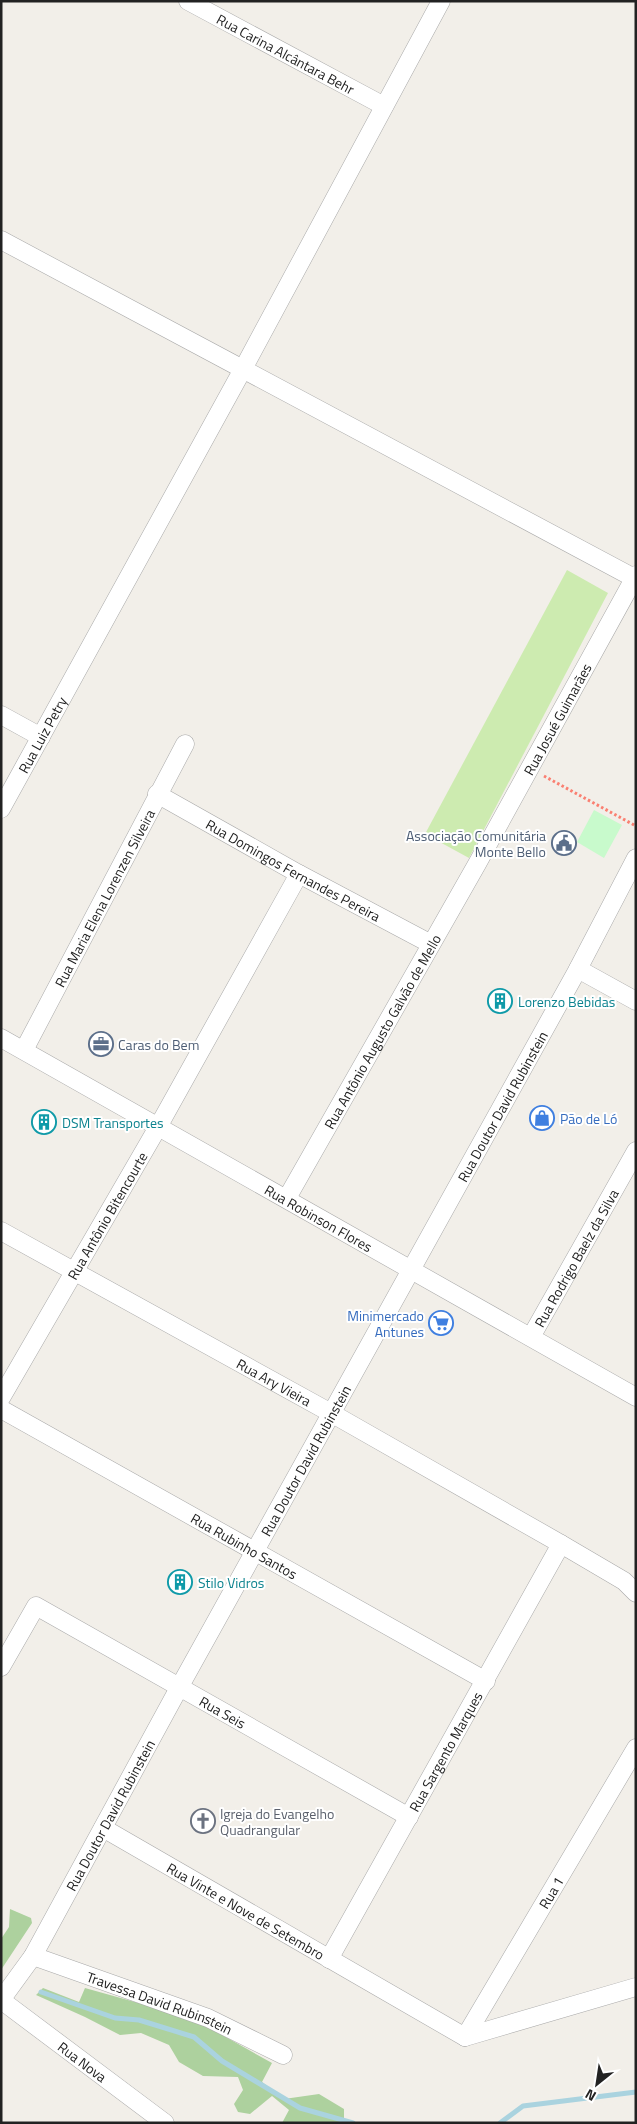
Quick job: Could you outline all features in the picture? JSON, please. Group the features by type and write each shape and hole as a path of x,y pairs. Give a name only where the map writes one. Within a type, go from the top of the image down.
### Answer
{"street":[{"name":"Rua Carina Alcântara Behr","path":"188,1 384,106"},
{"name":"Rua Luiz Petry","path":"1,809 244,369 441,1"},
{"path":"1,240 635,577"},
{"name":"Rua Josué Guimarães","path":"477,864 635,577"},
{"path":"1,715 41,737"},
{"name":"Rua Maria Elena Lorenzen Silveira","path":"24,1050 185,744"},
{"name":"Rua Domingos Fernandes Pereira","path":"157,794 299,874 431,944"},
{"name":"Rua Doutor David Rubinstein","path":"1,2000 33,1956 180,1686 578,969 636,858"},
{"name":"Rua Antônio Augusto Galvão de Mello","path":"287,1198 477,864"},
{"name":"Rua Antônio Bitencourte","path":"1,1398 158,1126 299,874"},
{"path":"578,969 636,1001"},
{"name":"Rua Robinson Flores","path":"1,1038 636,1397"},
{"name":"Rua Rodrigo Baelz da Silva","path":"531,1337 636,1151"},
{"name":"Rua Ary Vieira","path":"1,1231 331,1413 562,1544 630,1587"},
{"name":"Rua Rubinho Santos","path":"1,1409 486,1681"},
{"name":"Rua Sargento Marques","path":"329,1959 562,1544"},
{"name":"Rua Seis","path":"1,1667 36,1606 180,1686 409,1818"},
{"name":"Rua 1","path":"465,2037 636,1748"},
{"name":"Rua Vinte e Nove de Setembro","path":"102,1828 465,2037"},
{"name":"Travessa David Rubinstein","path":"33,1956 208,2018 283,2055"},
{"path":"465,2037 636,1988"},
{"name":"Rua Nova","path":"1,2000 164,2123"}],"path":[{"path":"530,769 636,826"}],"green space":[{"path":"567,570 608,593 469,858 425,834"},
{"path":"594,810 622,825 604,858 577,842"},
{"path":"10,1909 31,1918 32,1923 1,1970 1,1939 9,1927"},
{"path":"43,1988 79,2002 85,1988 192,2018 272,2063 262,2082 284,2099 319,2094 344,2109 344,2122 282,2123 289,2110 272,2096 250,2114 238,2112 234,2104 243,2090 238,2077 203,2076 179,2062 169,2045 141,2033 120,2035 36,1995"}],"waterway":[{"path":"41,1992 115,2018 139,2020 194,2037 222,2061 300,2108 353,2123"},
{"path":"500,2123 523,2106 636,2092"}],"place":[{"name":"Associação Comunitária Monte Bello","path":"564,843"},
{"name":"Lorenzo Bebidas","path":"500,1001"},
{"name":"Caras do Bem","path":"101,1044"},
{"name":"Pão de Ló","path":"542,1118"},
{"name":"DSM Transportes","path":"44,1122"},
{"name":"Minimercado Antunes","path":"441,1323"},
{"name":"Stilo Vidros","path":"180,1582"},
{"name":"Igreja do Evangelho Quadrangular","path":"203,1821"}]}
